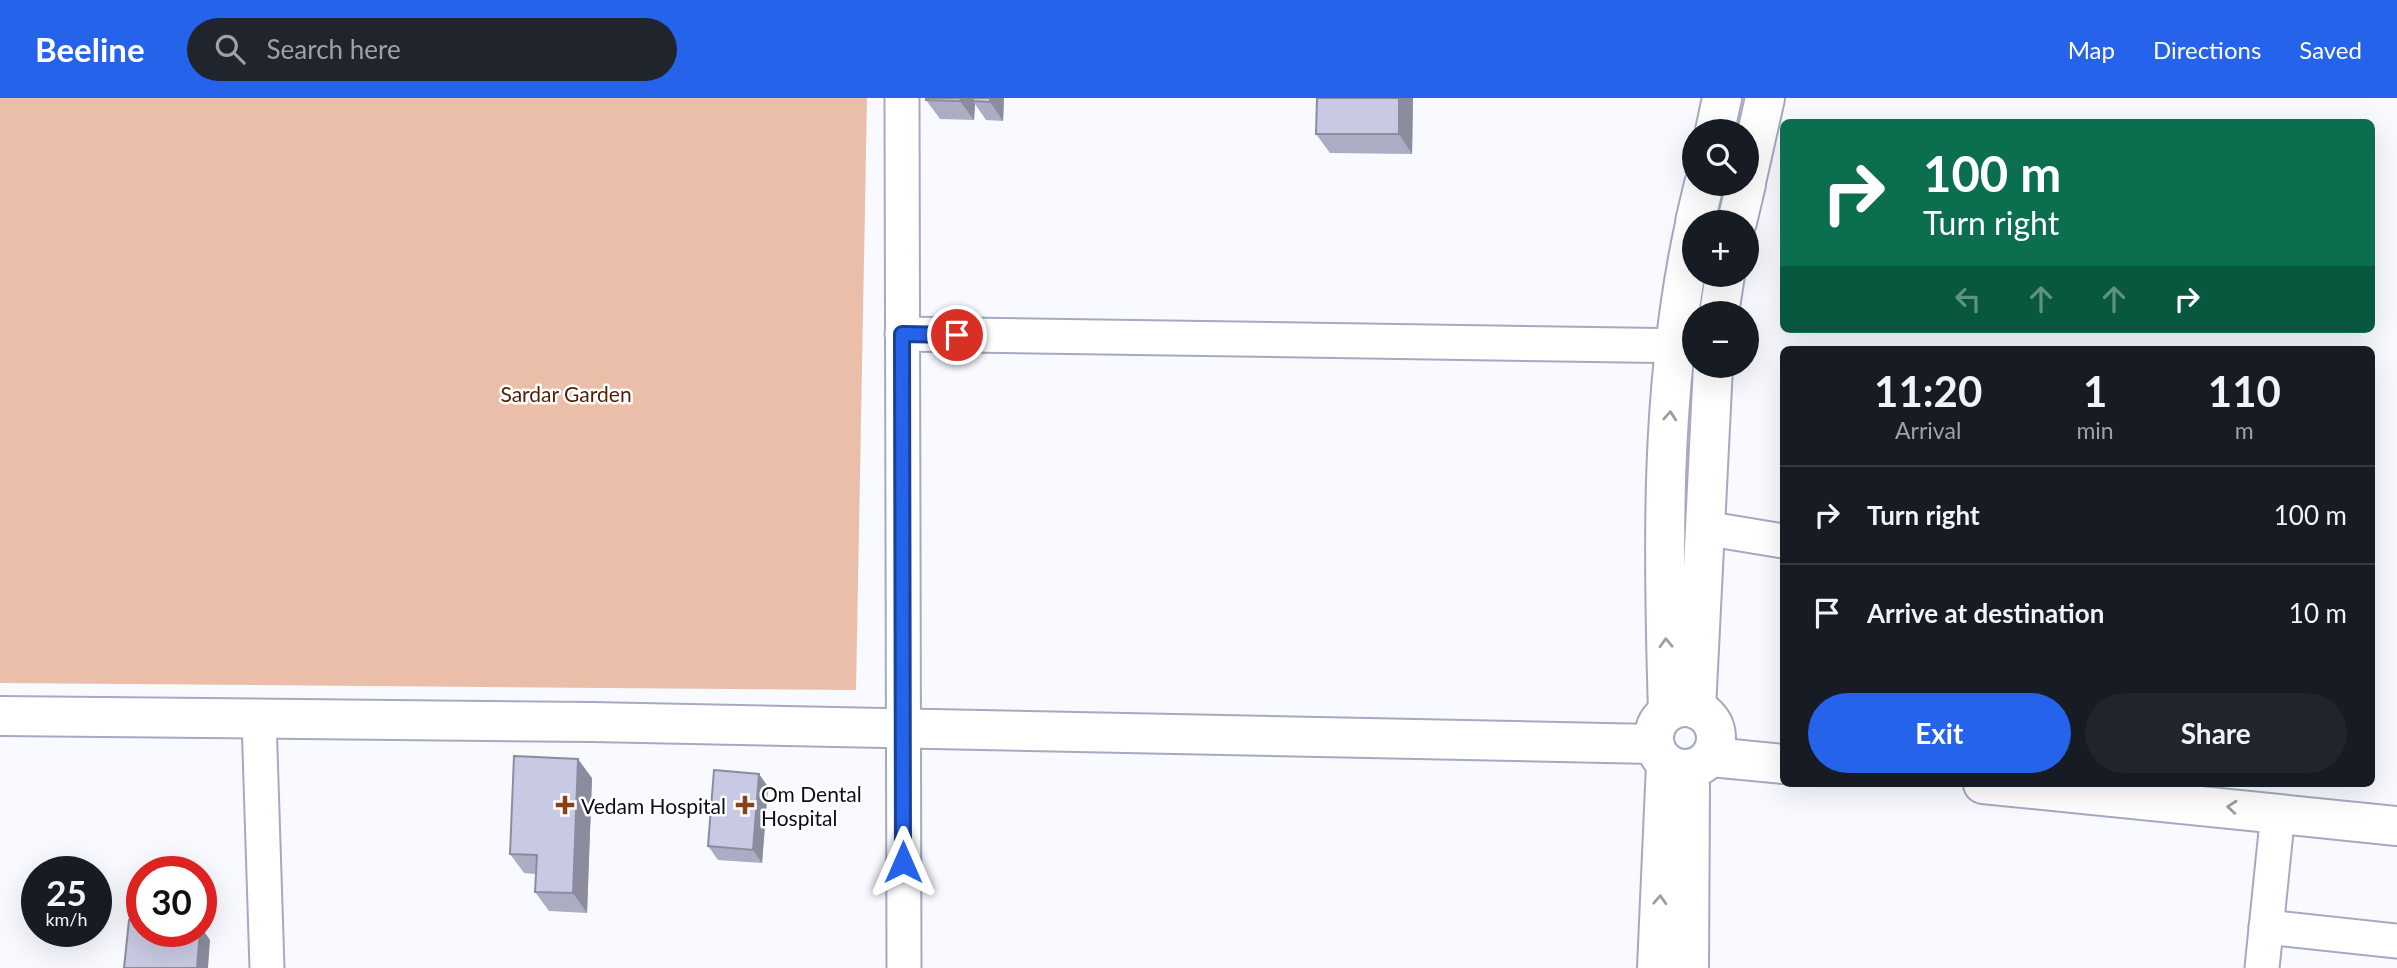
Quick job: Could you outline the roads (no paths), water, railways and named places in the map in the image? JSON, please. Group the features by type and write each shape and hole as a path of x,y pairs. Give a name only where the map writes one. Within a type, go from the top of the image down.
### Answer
{"street":[{"path":"902,98 901,729 904,968"},
{"path":"1718,119 1722,98"},
{"path":"1759,125 1765,98"},
{"path":"902,334 1682,346"},
{"path":"1682,363 1663,527 1686,741 1689,968"},
{"path":"1657,968 1686,741 1704,528 1712,378"},
{"path":"1704,528 1780,541"},
{"path":"0,716 1686,741 1780,738"},
{"path":"259,719 267,968"},
{"path":"1686,741 1780,763"},
{"path":"2015,787 2397,826"},
{"path":"2275,787 2397,801"},
{"path":"2262,968 2278,812"},
{"path":"2266,927 2397,941"}],"place":[{"name":"Vedam Hospital","path":"565,805"},
{"name":"Om Dental Hospital","path":"745,805"}],"park label":[{"name":"Sardar Garden","path":"566,393"}]}
